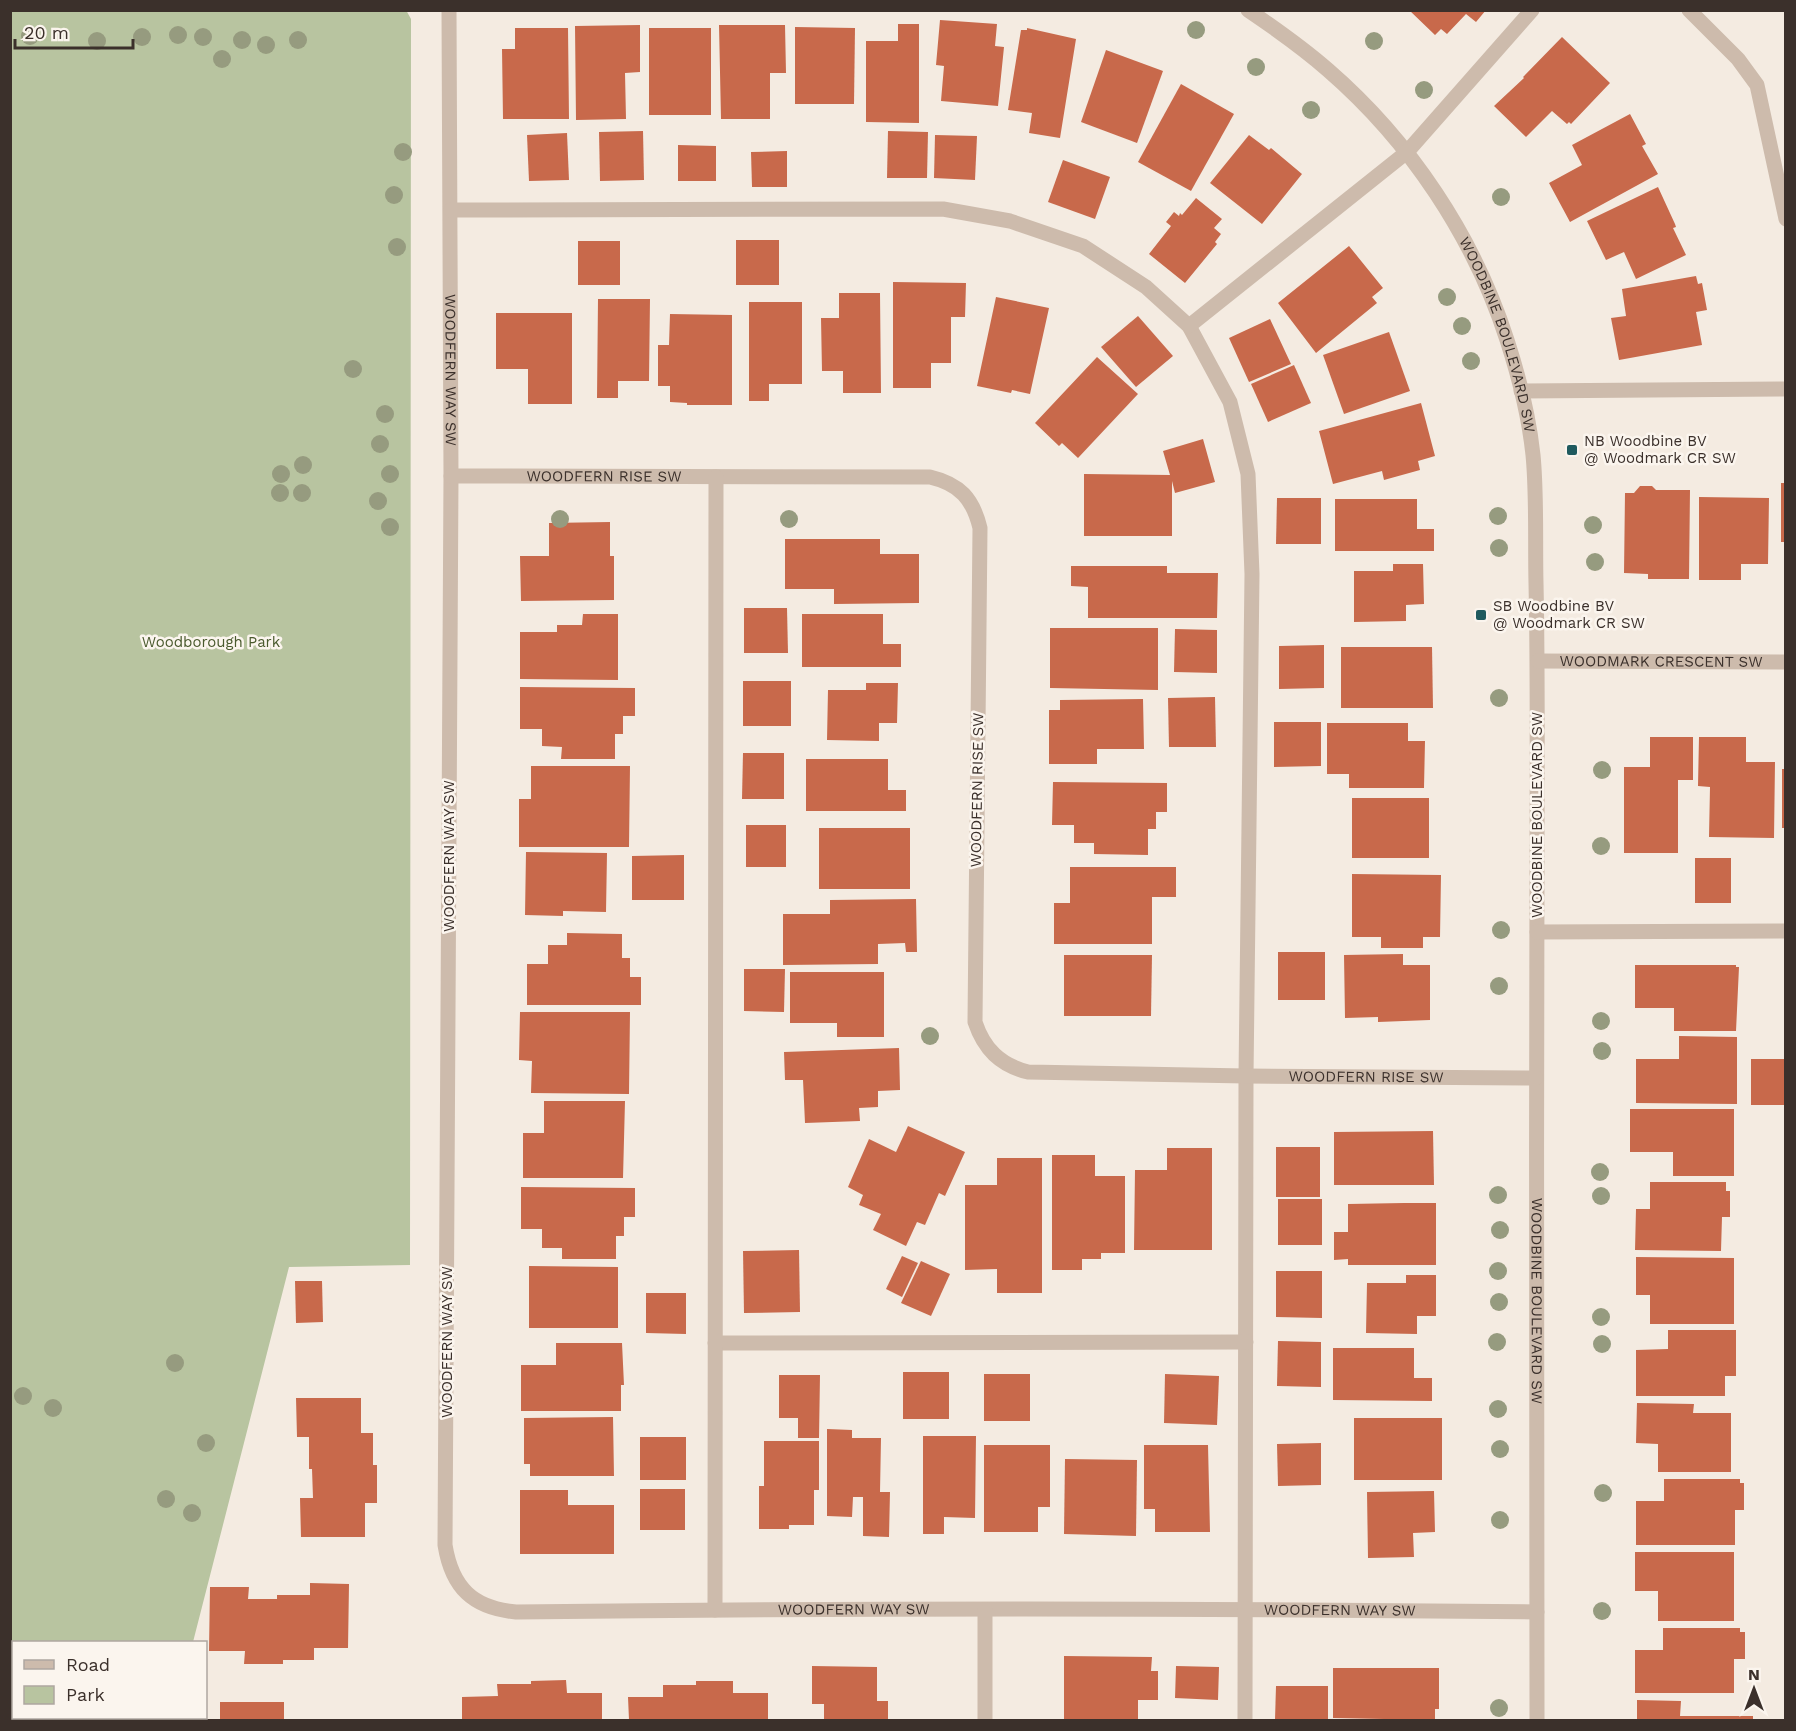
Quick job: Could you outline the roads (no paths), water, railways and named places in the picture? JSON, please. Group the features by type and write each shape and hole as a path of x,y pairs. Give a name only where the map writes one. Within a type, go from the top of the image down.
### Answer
{"street":[{"name":"WOODFERN WAY SW","path":"449,10 451,476 446,1533 448,1562 455,1579 466,1593 480,1604 498,1610 516,1612 1245,1608 1537,1612"},
{"name":"WOODBINE BOULEVARD SW","path":"1248,10 1329,70 1370,110 1407,152 1438,195 1470,251 1488,289 1507,339 1521,391 1533,456 1538,661 1537,1720"},
{"path":"1189,326 1407,152 1532,10"},
{"path":"1689,10 1738,59 1756,85 1785,219"},
{"path":"450,210 943,209 1010,221 1083,246 1146,287 1189,326 1230,402 1248,474 1252,574 1246,1076 1245,1720"},
{"path":"1521,391 1785,389"},
{"name":"WOODFERN RISE SW","path":"451,476 930,477 953,485 967,496 976,511 980,528 975,1022 979,1035 987,1047 998,1059 1012,1068 1028,1072 1536,1078"},
{"path":"715,1610 716,477"},
{"name":"WOODMARK CRESCENT SW","path":"1538,661 1785,662"},
{"path":"1537,932 1785,931"},
{"path":"715,1343 1246,1342"},
{"path":"985,1610 985,1720"}],"place":[{"name":"NB Woodbine BV @ Woodmark CR SW","path":"1572,450"},
{"name":"SB Woodbine BV @ Woodmark CR SW","path":"1481,615"}],"park label":[{"name":"Woodborough Park","path":"211,642"}]}
